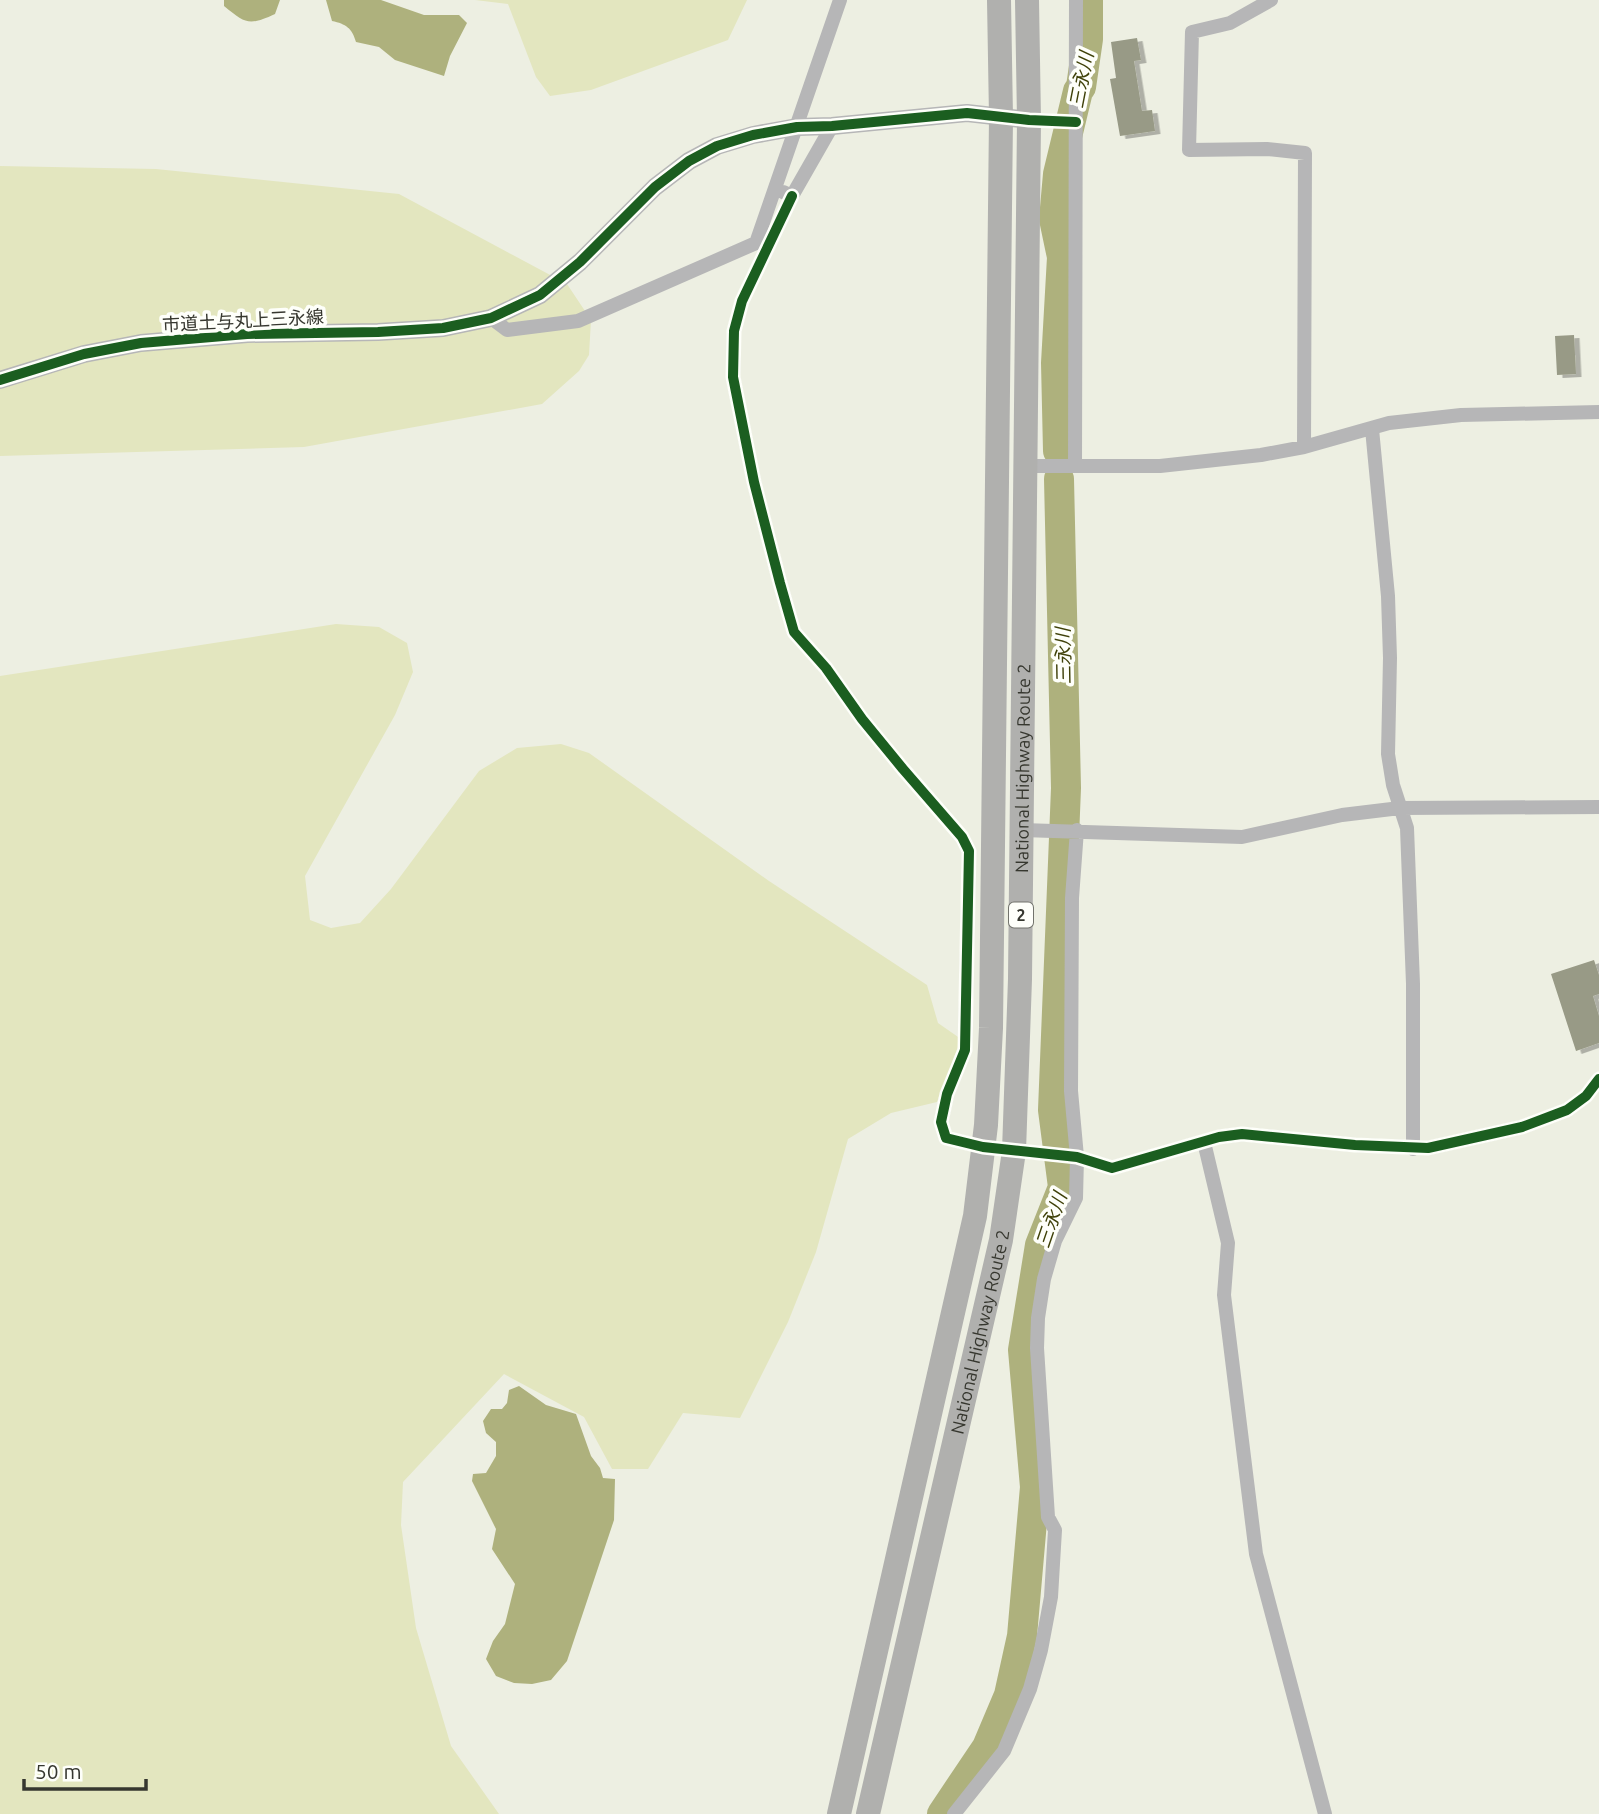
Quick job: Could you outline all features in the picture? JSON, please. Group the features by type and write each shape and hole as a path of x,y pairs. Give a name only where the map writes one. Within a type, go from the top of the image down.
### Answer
{"highway":[{"name":"National Highway Route 2","path":"839,1814 975,1216 983,1147 991,1028 1001,117 999,0"},
{"name":"National Highway Route 2","path":"868,1814 998,1253 1024,1152 1020,979 1032,830 1025,466 1030,120 1027,0"}],"street":[{"path":"491,318 507,330 578,321 756,243 840,0"},
{"path":"1075,465 1076,0"},
{"path":"1271,0 1230,23 1192,32 1189,150 1266,149 1305,153 1304,446"},
{"name":"市道土与丸上三永線","path":"0,380 84,354 141,343 247,334 443,328 491,318 540,295 580,262 655,187 689,161 717,146 753,135 797,127 967,113 1030,120"},
{"path":"1030,120 1076,122"},
{"path":"832,126 792,196 742,301 734,331 733,377 748,454 794,632 826,668 862,719 962,837 969,851 965,1050 947,1094 941,1122 946,1138 983,1147 1074,1156 1112,1168 1219,1137 1242,1134 1413,1149 1428,1148 1522,1126 1567,1110 1586,1096 1599,1079"},
{"path":"776,188 792,196"},
{"path":"1025,466 1160,467 1261,455 1389,423 1461,415 1599,412"},
{"path":"1372,429 1388,596 1388,754 1393,785 1407,828 1413,984 1413,1149"},
{"path":"1032,830 1242,837 1342,815 1400,808 1599,807"},
{"path":"954,1814 1004,1751 1030,1689 1046,1626 1055,1530 1048,1517 1037,1348 1038,1318 1044,1279 1055,1241 1076,1198 1071,1091 1073,830"},
{"path":"1204,1142 1228,1243 1224,1295 1256,1554 1325,1814"}],"shaded area":[{"path":"224,0 280,0 275,14 248,21 224,6"},
{"path":"326,0 381,0 424,15 459,15 467,23 450,56 444,76 395,60 379,47 356,42 348,27 332,21"},
{"path":"475,0 747,0 728,40 591,90 550,96 536,77 508,4"},
{"path":"0,166 156,169 399,194 567,284 591,320 589,355 579,371 542,404 304,447 0,456"},
{"path":"336,624 379,627 407,643 413,672 395,715 305,876 310,920 331,928 360,923 391,889 479,771 517,748 561,744 589,753 769,881 927,985 938,1023 961,1039 937,1102 891,1113 848,1139 816,1252 788,1322 740,1418 683,1413 648,1469 612,1469 584,1417 504,1374 403,1482 401,1525 416,1628 451,1746 499,1814 0,1814 0,676"},
{"path":"519,1386 546,1405 576,1414 591,1456 600,1468 603,1478 615,1479 614,1520 567,1661 551,1680 532,1684 514,1683 496,1676 486,1659 493,1641 505,1624 515,1584 492,1549 496,1529 472,1481 473,1474 486,1473 496,1456 496,1442 486,1433 483,1421 491,1409 502,1409 507,1403 509,1390"}],"building":[{"path":"1137,38 1141,60 1134,61 1142,111 1152,110 1155,131 1120,136 1110,79 1116,78 1111,42"},
{"path":"1574,335 1576,374 1557,375 1555,336"},
{"path":"1594,960 1599,975 1599,994 1593,996 1599,1016 1599,1043 1576,1051 1551,974"}],"waterway":[{"name":"三永川","path":"1058,451 1056,363 1062,257 1054,219 1058,174 1081,87 1088,39 1088,0"},
{"name":"三永川","path":"942,1814 987,1747 1009,1695 1022,1636 1035,1487 1023,1350 1040,1245 1063,1187 1053,1110 1066,788 1059,479"}],"cycle path":[{"path":"0,380 84,354 141,343 247,334 443,328 491,318 540,295 580,262 655,187 689,161 717,146 753,135 797,127 967,113 1076,122"},
{"path":"792,196 742,301 734,331 733,377 754,482 794,632 826,668 862,719 962,837 969,851 965,1050 947,1094 941,1122 946,1138 983,1147 1077,1157 1112,1168 1219,1137 1242,1134 1355,1145 1428,1148 1522,1127 1567,1110 1586,1096 1599,1079"}]}
